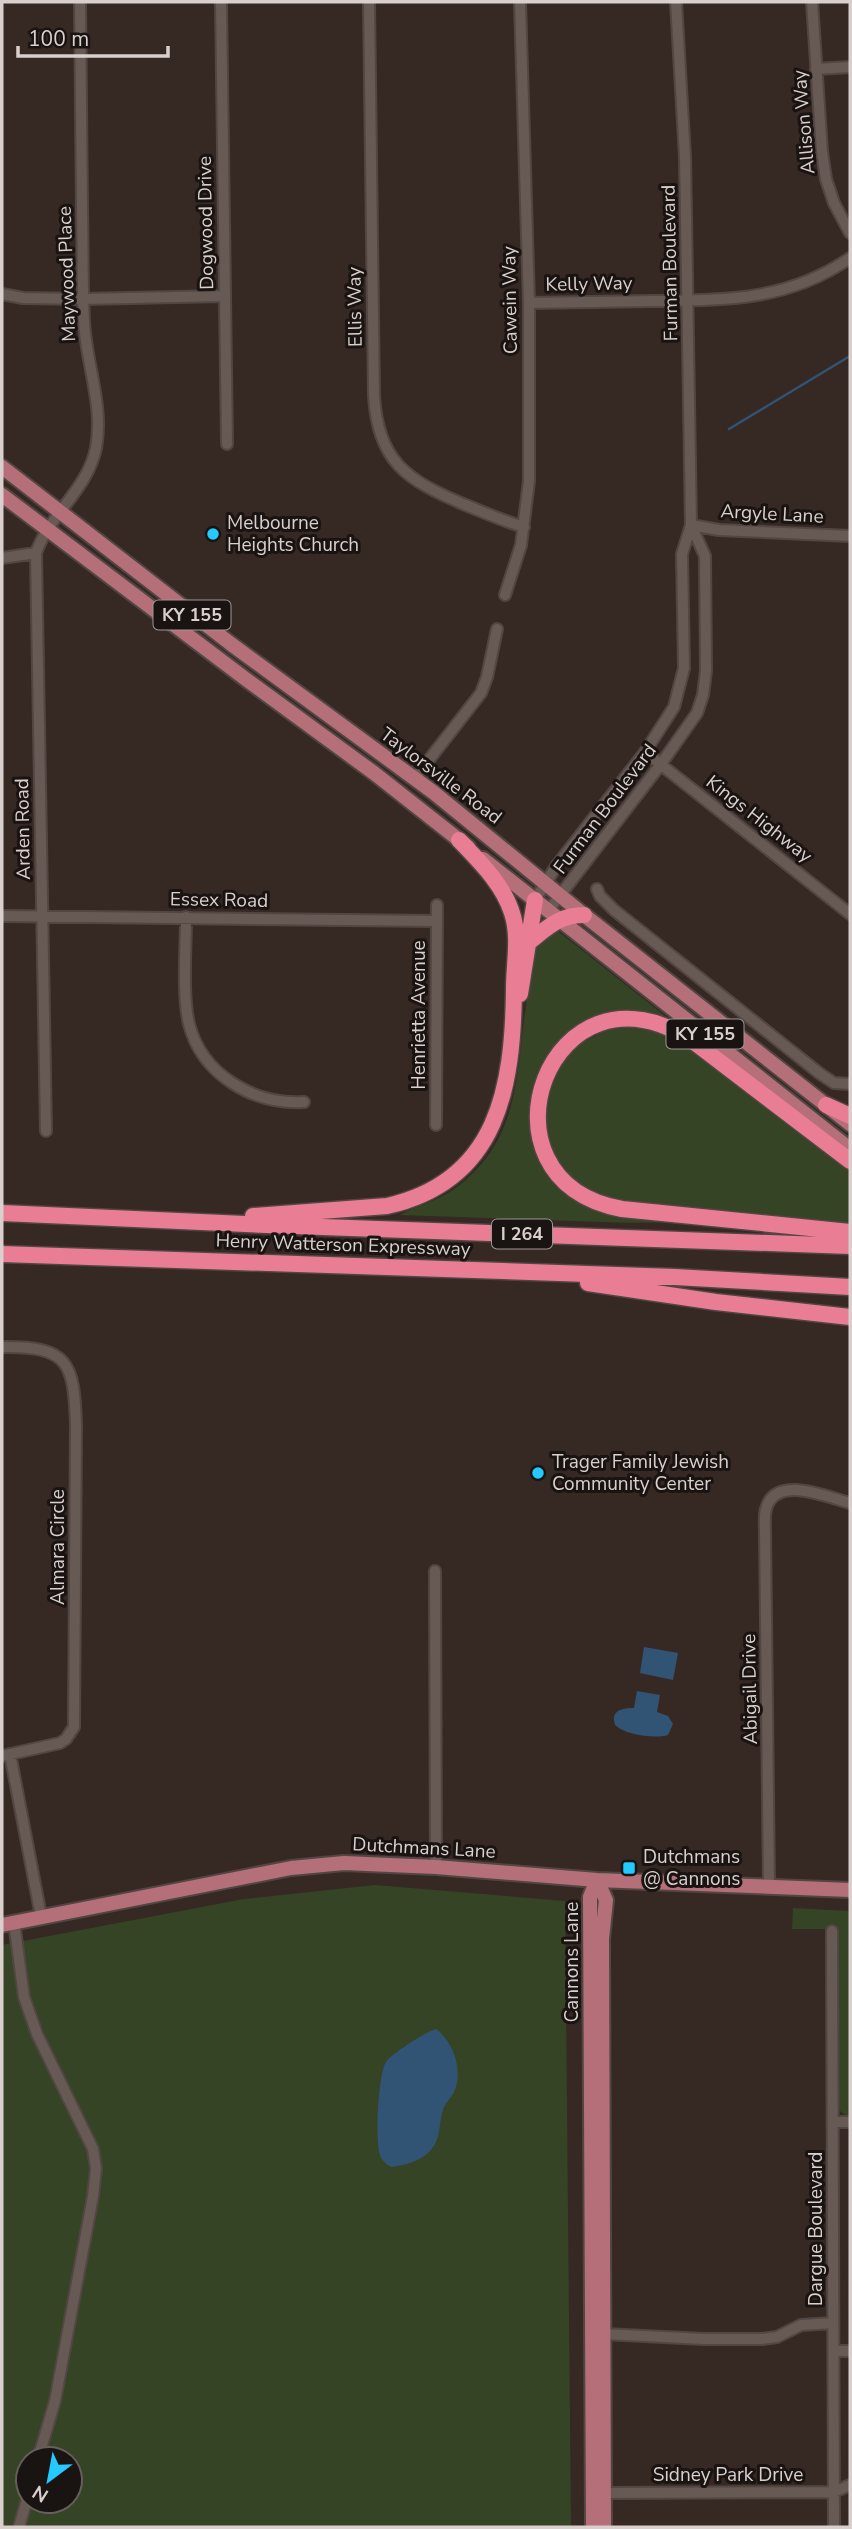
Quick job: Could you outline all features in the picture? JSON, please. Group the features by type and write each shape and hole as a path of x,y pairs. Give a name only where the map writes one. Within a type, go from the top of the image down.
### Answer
{"highway":[{"path":"194,1220 387,1206 406,1201 442,1184 475,1155 497,1118 506,1082 514,1019 517,943 513,916 505,896 490,872 459,840"},
{"path":"514,1019 524,979 535,900"},
{"path":"529,942 547,926 554,915 584,915"},
{"path":"850,1161 688,1038 662,1024 646,1020 627,1018 610,1021 593,1027 574,1039 559,1051 550,1066 539,1098 537,1128 553,1167 580,1193 601,1204 622,1209 850,1232"},
{"path":"826,1105 850,1116"},
{"name":"Henry Watterson Expressway","path":"2,1213 850,1246"},
{"name":"Henry Watterson Expressway","path":"2,1254 675,1277 850,1287"},
{"path":"513,1272 716,1302 850,1317"}],"main road":[{"name":"Taylorsville Road","path":"2,467 230,644 433,792 584,915 850,1124"},
{"name":"Taylorsville Road","path":"2,495 374,773 850,1149"},
{"name":"Dutchmans Lane","path":"8,1923 320,1864 436,1867 597,1880 850,1890"},
{"name":"Cannons Lane","path":"593,2527 598,2493 603,1939 606,1900 597,1880"},
{"name":"Cannons Lane","path":"598,2493 604,2527"}],"street":[{"name":"Maywood Place","path":"47,530 89,468 96,449 99,428 85,339 83,299 80,2"},
{"name":"Dogwood Drive","path":"221,2 227,444"},
{"name":"Ellis Way","path":"369,2 374,383 379,431 395,461 418,483 524,527"},
{"name":"Cawein Way","path":"505,595 521,545 529,481 529,303 520,2"},
{"name":"Furman Boulevard","path":"535,900 668,719 682,681 685,651 682,554 691,524 685,157 676,2"},
{"name":"Allison Way","path":"811,2 826,179 834,203 850,233"},
{"path":"816,69 850,66"},
{"name":"Kelly Way","path":"529,303 758,296 790,288 822,275 850,258"},
{"path":"2,294 23,298 83,299 224,296"},
{"name":"Furman Boulevard","path":"554,915 561,895 697,713 703,695 706,650 705,555 691,524"},
{"name":"Argyle Lane","path":"691,524 719,530 850,536"},
{"name":"Arden Road","path":"46,1131 36,553 47,530"},
{"path":"2,558 36,553"},
{"path":"414,779 481,693 497,629"},
{"name":"Kings Highway","path":"645,752 850,914"},
{"path":"597,888 600,896 614,910 819,1073 834,1083 850,1084"},
{"name":"Henrietta Avenue","path":"436,905 436,1125"},
{"name":"Essex Road","path":"2,916 436,920"},
{"path":"186,917 188,1015 193,1035 203,1053 226,1079 245,1091 279,1102 304,1102"},
{"name":"Almara Circle","path":"2,1347 33,1347 50,1352 60,1359 73,1381 76,1425 74,1727 60,1743 6,1755 41,1916"},
{"name":"Abigail Drive","path":"769,1886 766,1508 775,1494 790,1489 850,1503"},
{"path":"435,1571 436,1867"},
{"path":"8,1923 24,1997 37,2034 88,2137 96,2169 54,2401 42,2445"},
{"name":"Dargue Boulevard","path":"832,1931 834,2527"},
{"path":"833,2122 850,2122"},
{"path":"598,2334 762,2339 777,2337 801,2325 833,2323"},
{"path":"834,2351 850,2351"},
{"name":"Sidney Park Drive","path":"598,2493 834,2492 850,2485"}],"green space":[{"path":"554,928 669,1019 668,1021 643,1015 557,1047 543,1068 532,1103 536,1145 574,1196 586,1203 627,1215 684,1222 630,1223 400,1215 457,1187 490,1153 500,1135 514,1095 534,954 538,942"},
{"path":"643,1027 687,1045 850,1169 850,1226 615,1201 590,1192 570,1177 551,1149 544,1105 557,1067 578,1045 609,1029"},
{"path":"375,1885 565,1901 571,2527 2,2527 2,1945 244,1899"},
{"path":"793,1908 850,1911 850,2118 834,2107 833,1929 792,1929"}],"water":[{"path":"644,1647 678,1653 673,1680 640,1673"},
{"path":"637,1691 660,1695 657,1712 668,1716 673,1724 668,1735 640,1735 615,1725 616,1713 622,1709 634,1708"},
{"path":"436,2029 452,2049 457,2066 457,2084 444,2107 434,2146 417,2160 391,2167 382,2159 378,2148 378,2108 383,2069 395,2054"}],"waterway":[{"path":"729,429 850,356"}],"place":[{"name":"Melbourne Heights Church","path":"213,534"},
{"name":"Trager Family Jewish Community Center","path":"538,1473"},
{"name":"Dutchmans @ Cannons","path":"629,1868"}]}
